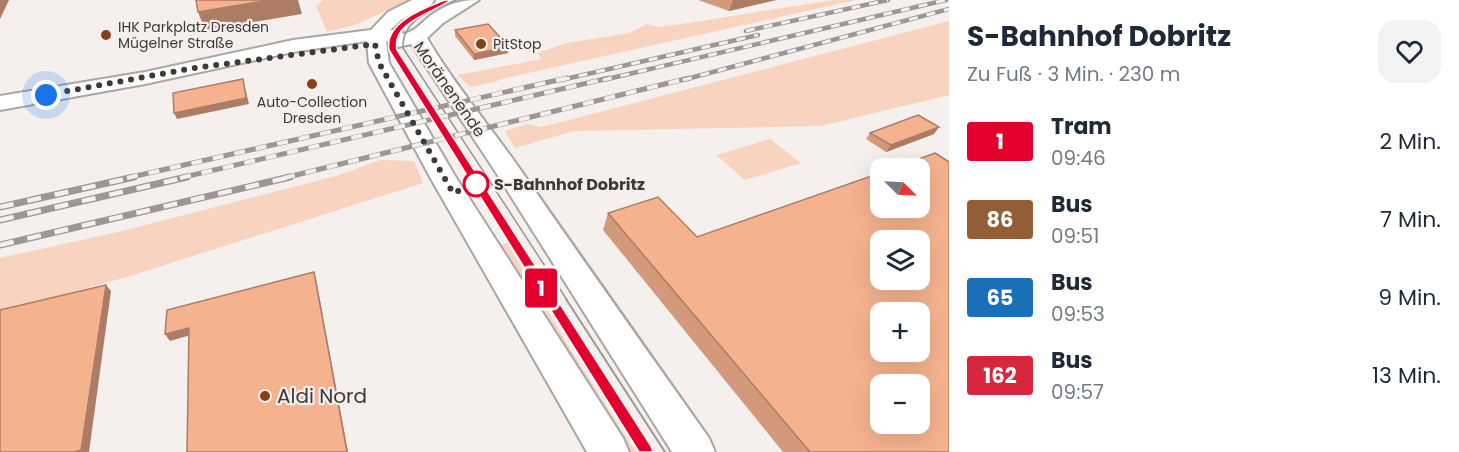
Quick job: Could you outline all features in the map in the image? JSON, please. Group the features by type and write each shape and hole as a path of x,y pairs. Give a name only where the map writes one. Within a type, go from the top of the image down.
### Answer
{"main road":[{"path":"426,0 392,17 375,39 379,63 443,177 609,452"},
{"path":"0,103 194,68 375,39 417,37 432,23 471,0"},
{"name":"Moränenende","path":"417,37 429,59 506,168 695,452"}],"shaded area":[{"path":"323,0 409,0 355,25 327,32 316,6"},
{"path":"834,0 856,0 470,87 458,75 542,59 537,53 567,43 629,33 647,24 658,27 682,24"},
{"path":"949,21 949,95 821,126 574,131 515,148 505,131 528,124 540,127 565,121"},
{"path":"770,139 801,163 745,180 716,155"},
{"path":"380,160 414,161 423,183 127,277 0,312 0,258 118,232 336,176"},
{"path":"507,243 574,355 636,452 621,452 494,248"}],"building":[{"path":"196,0 270,0 198,12"},
{"name":"PitStop","path":"488,24 509,47 474,54 455,30"},
{"path":"243,79 246,98 174,113 173,93"},
{"path":"918,115 939,127 891,145 870,133"},
{"path":"935,153 949,162 949,452 810,452 608,213 658,197 697,237 870,176 870,218 930,218 930,158 921,158"},
{"name":"Aldi Nord","path":"314,272 347,452 187,452 189,328 165,334 167,310"},
{"path":"106,285 81,450 74,452 0,452 0,310"}],"tram line":[{"name":"1","path":"447,0 406,21 394,34 393,50 645,452"},
{"path":"456,0 429,12 413,23 407,30 403,48 567,300"},
{"path":"401,26 392,38 393,50 550,300"},
{"path":"549,299 645,452"},
{"path":"566,299 665,452"}],"railway":[{"path":"746,31 888,0"},
{"path":"603,80 946,0"},
{"path":"683,80 949,9"},
{"path":"561,80 758,35"},
{"path":"127,178 567,78"},
{"path":"180,178 609,78"},
{"path":"284,178 689,78"},
{"path":"0,207 134,177"},
{"path":"0,220 187,177"},
{"path":"0,245 290,177"}],"place":[{"name":"IHK Parkplatz Dresden Mügelner Straße","path":"106,35"},
{"name":"PitStop","path":"481,44"},
{"name":"Auto-Collection Dresden","path":"312,84"},
{"name":"S-Bahnhof Dobritz","path":"476,184"},
{"name":"Aldi Nord","path":"265,396"}],"route":[{"path":"46,95 194,68 375,44 379,63 453,193 476,184"}]}
